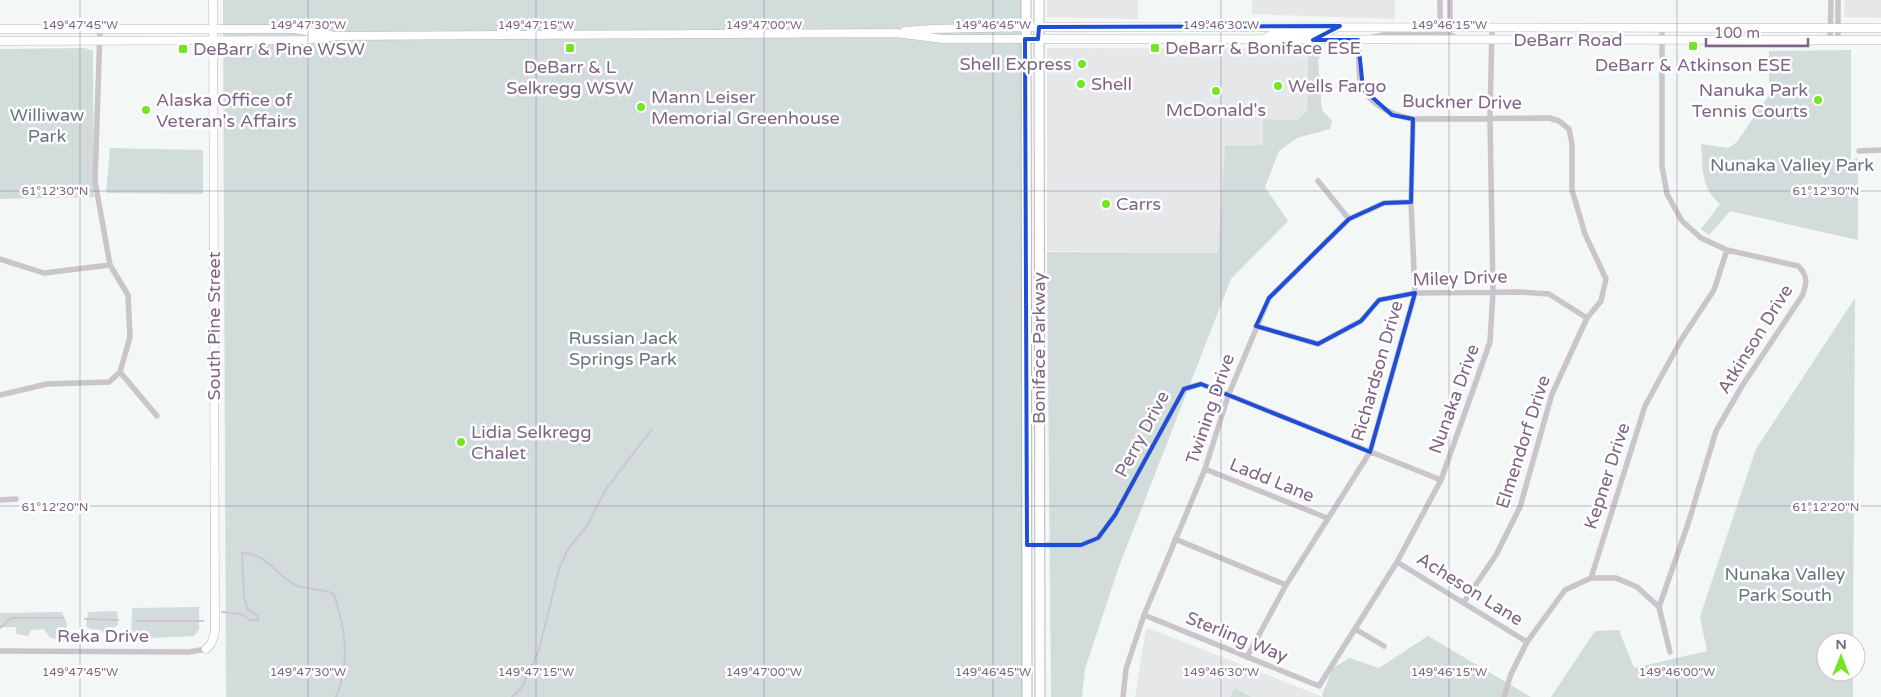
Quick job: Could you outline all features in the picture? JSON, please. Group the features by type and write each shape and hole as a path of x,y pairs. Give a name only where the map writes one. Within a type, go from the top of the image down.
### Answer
{"main road":[{"name":"South Pine Street","path":"206,649 211,644 214,632 213,0"},
{"name":"Boniface Parkway","path":"1026,0 1027,697"},
{"name":"Boniface Parkway","path":"1038,0 1040,697"},
{"name":"DeBarr Road","path":"896,33 924,29 1025,27 1340,26 1446,29 1662,26 1881,28"},
{"path":"1263,39 1276,33 1324,34 1340,26"},
{"name":"DeBarr Road","path":"0,29 295,29 337,36"},
{"name":"DeBarr Road","path":"0,41 313,40 337,36 896,33 944,39 1881,40"}],"street":[{"path":"1440,0 1446,29"},
{"path":"1446,29 1450,0"},
{"path":"1831,0 1834,40"},
{"path":"1834,27 1838,0"},
{"name":"Atkinson Drive","path":"1659,607 1688,524 1716,430 1806,287 1803,271 1798,266 1727,250 1701,238 1682,220 1667,194 1662,166 1662,26"},
{"name":"Nunaka Drive","path":"1319,686 1397,562 1441,480 1490,342 1493,292 1490,118 1492,27"},
{"path":"0,395 47,384 109,382 120,372 130,336 128,294 110,265 95,181 100,29"},
{"path":"1358,40 1388,34 1446,29 1465,40"},
{"name":"Buckner Drive","path":"1358,40 1360,79 1363,89 1374,102 1392,115 1413,120 1549,118 1559,121"},
{"name":"Richardson Drive","path":"1247,657 1286,585 1370,452 1415,293 1410,202 1413,120"},
{"name":"Elmendorf Drive","path":"1464,602 1496,555 1520,507 1552,394 1587,318 1601,301 1606,279 1585,234 1572,190 1572,144 1569,129 1559,121"},
{"path":"1858,151 1881,150"},
{"path":"1318,181 1348,219"},
{"name":"Twining Drive","path":"1123,697 1126,668 1144,615 1205,469 1228,396 1269,298 1348,219 1384,204 1410,202"},
{"name":"Kepner Drive","path":"1591,578 1645,406 1681,340 1714,290 1727,250"},
{"path":"0,259 44,273 110,265"},
{"name":"Miley Drive","path":"1256,326 1318,344 1360,320 1379,300 1415,293 1493,292 1549,294 1587,318"},
{"path":"120,372 157,416"},
{"name":"Perry Drive","path":"1027,545 1081,545 1098,538 1115,515 1184,389 1201,384 1441,480"},
{"name":"Ladd Lane","path":"1205,469 1327,518"},
{"path":"0,500 16,500"},
{"path":"1175,539 1286,585"},
{"name":"Acheson Lane","path":"1397,562 1527,642"},
{"path":"1504,697 1511,674 1527,642 1565,590 1591,578 1616,578 1637,587 1659,607 1670,652"},
{"name":"Sterling Way","path":"1144,615 1319,686"},
{"path":"1355,629 1384,646"},
{"name":"Reka Drive","path":"0,651 189,652 206,649"}],"highlighted area":[{"path":"1340,26 1313,40 1358,40 1363,89 1392,115 1413,119 1411,202 1384,203 1349,219 1269,298 1256,326 1318,344 1361,321 1379,300 1415,293 1370,452 1201,384 1184,389 1115,515 1098,538 1081,545 1027,545 1025,39 1038,39 1039,27"}],"shaded area":[{"path":"1047,0 1138,0 1138,19 1047,17"},
{"path":"1252,0 1395,0 1395,19 1252,14"},
{"path":"1845,0 1881,0 1881,18 1844,17"},
{"path":"1047,48 1308,49 1307,111 1297,120 1263,119 1264,145 1225,146 1219,253 1047,251"},
{"path":"1146,629 1151,629 1323,697 1135,697"}],"green space":[{"name":"Russian Jack Springs Park","path":"223,0 1023,0 1022,697 226,697"},
{"name":"Williwaw Park","path":"85,48 93,51 94,197 0,199 0,49"},
{"name":"Nunaka Valley Park","path":"1851,50 1851,160 1858,158 1858,240 1730,211 1709,235 1701,229 1720,204 1706,185 1701,144 1728,148 1737,142 1769,95 1769,51"},
{"path":"1308,52 1324,52 1318,60 1322,110 1332,121 1330,129 1297,138 1279,151 1265,187 1288,221 1231,279 1118,569 1085,669 1082,697 1051,697 1047,252 1218,253 1225,146 1263,145 1263,119 1297,120 1307,111"},
{"path":"110,148 203,150 203,194 106,193"},
{"name":"Nunaka Valley Park South","path":"1855,298 1853,632 1816,632 1816,682 1853,682 1853,697 1551,697 1595,631 1619,630 1634,668 1707,651 1700,617 1756,449"},
{"path":"199,607 199,629 194,636 131,639 132,608"},
{"path":"117,611 118,625 104,633 101,630 90,629 86,626 88,612"},
{"path":"62,612 67,623 66,641 50,638 44,629 31,630 28,636 16,634 16,627 0,627 0,613"},
{"path":"1428,636 1531,697 1323,697 1322,695 1333,668 1349,658 1379,668"},
{"path":"1235,688 1251,697 1230,697"}],"waterway":[{"path":"512,697 522,687 539,650 559,569 568,549 587,526 606,489 652,429"},
{"path":"222,612 241,614 250,620 258,620 258,616 248,610 244,597 242,553 257,556 264,560 286,579 297,585 334,594 345,646 344,671 336,697"},
{"path":"0,628 11,618 63,618"},
{"path":"85,619 118,620"},
{"path":"136,621 203,621"}],"place":[{"name":"DeBarr & Atkinson ESE","path":"1693,46"},
{"name":"DeBarr & L Selkregg WSW","path":"570,48"},
{"name":"DeBarr & Boniface ESE","path":"1155,48"},
{"name":"DeBarr & Pine WSW","path":"183,49"},
{"name":"Shell Express","path":"1082,64"},
{"name":"Shell","path":"1081,84"},
{"name":"Wells Fargo","path":"1278,86"},
{"name":"McDonald's","path":"1216,91"},
{"name":"Nanuka Park Tennis Courts","path":"1818,100"},
{"name":"Mann Leiser Memorial Greenhouse","path":"641,107"},
{"name":"Alaska Office of Veteran's Affairs","path":"146,110"},
{"name":"Carrs","path":"1106,204"},
{"name":"Lidia Selkregg Chalet","path":"461,442"}]}
